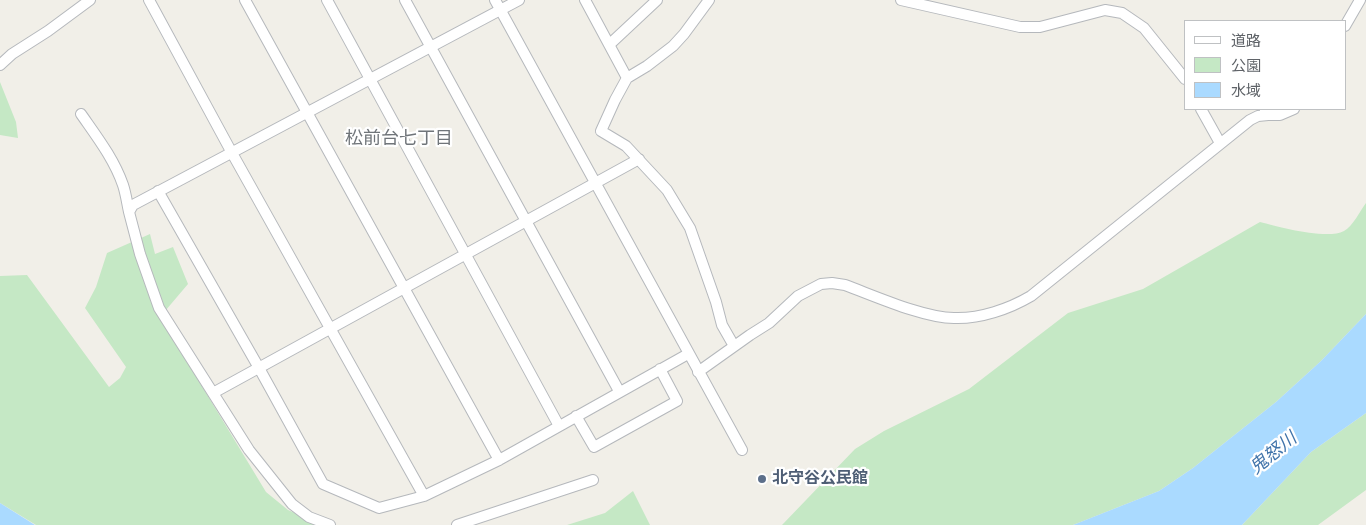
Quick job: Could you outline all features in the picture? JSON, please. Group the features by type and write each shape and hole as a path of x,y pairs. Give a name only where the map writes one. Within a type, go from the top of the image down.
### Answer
{"street":[{"path":"0,65 12,54 48,31 90,0"},
{"path":"149,0 232,153 424,496"},
{"path":"245,0 499,460"},
{"path":"327,0 559,426"},
{"path":"405,0 619,392"},
{"path":"495,0 742,450"},
{"path":"129,212 133,205 158,191 518,0"},
{"path":"585,0 627,78"},
{"path":"610,44 657,0"},
{"path":"710,0 673,46 647,66 627,78 602,131 626,146 667,190 690,228 716,302 722,325 734,346"},
{"path":"901,0 1020,27 1040,27 1106,10 1122,13 1144,28 1184,78"},
{"path":"1346,24 1360,0"},
{"path":"1202,110 1220,143"},
{"path":"698,372 769,323 798,296 821,284 832,282 931,315 954,318 980,315 1016,305 1031,296 1250,120 1266,112 1280,115 1292,110"},
{"path":"81,114 104,147 124,186 140,254 159,308 249,450 292,504 309,517 330,525"},
{"path":"213,393 639,160"},
{"path":"158,191 323,484 379,508 424,496 499,460 688,354"},
{"path":"576,416 594,447 677,401 660,369"},
{"path":"457,525 592,480"}],"green space":[{"path":"0,82 16,122 18,138 0,135"},
{"path":"1366,203 1366,314 1321,361 1276,402 1193,468 1159,491 1073,525 782,525 855,449 884,431 969,389 1068,313 1143,289 1260,222 1303,232 1336,233 1344,231 1350,226"},
{"path":"150,234 155,254 173,247 188,284 160,317 266,492 288,510 322,525 36,525 0,503 0,276 27,275 109,387 120,378 126,367 85,308 96,287 107,253"},
{"path":"1366,413 1366,490 1318,525 1242,525 1311,452"},
{"path":"633,491 650,525 567,525 605,513"}],"water":[{"name":"鬼怒川","path":"1366,314 1366,413 1311,452 1242,525 1073,525 1159,491 1193,468 1276,402 1321,361"},
{"path":"0,503 35,525 0,525"}],"place":[{"name":"北守谷公民館","path":"762,479"}],"district":[{"name":"松前台七丁目","path":"399,139"}]}
